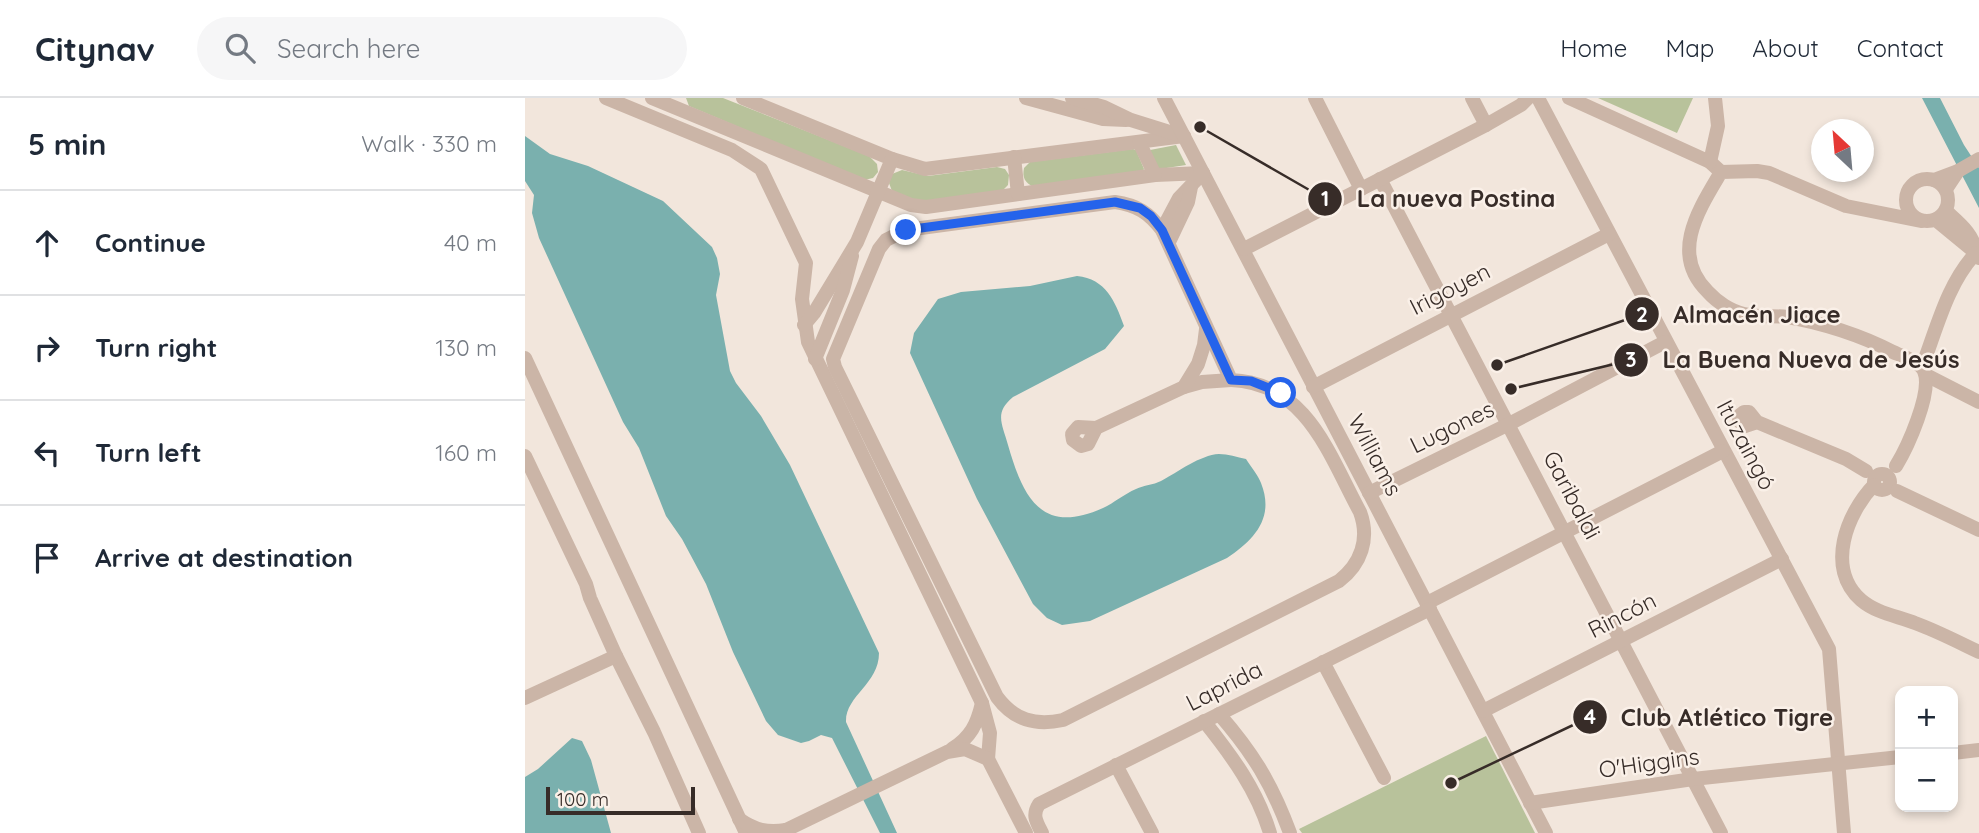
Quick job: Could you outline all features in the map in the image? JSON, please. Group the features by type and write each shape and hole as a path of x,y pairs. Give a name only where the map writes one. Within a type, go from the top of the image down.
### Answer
{"street":[{"path":"605,98 732,150 761,169 806,264 802,299 804,325 815,359 982,703 990,733 988,759 1026,833"},
{"path":"743,98 892,159 925,169 1184,136"},
{"path":"1026,98 1103,119 1131,120"},
{"path":"1072,98 1184,136"},
{"name":"Williams","path":"1164,98 1546,833"},
{"path":"1315,98 1361,189"},
{"path":"1472,98 1486,125"},
{"path":"1244,249 1486,125 1521,105 1528,98"},
{"name":"Ituzaingó","path":"1538,98 1829,649 1844,833"},
{"path":"1569,98 1716,167 1769,173 1846,206 1887,215 1934,217 1949,204 1940,185 1928,179 1915,182 1907,192 1906,205 1912,215 1934,217 1977,256 1965,265 1951,290 1924,371 1913,432 1883,480 1864,496 1848,524 1843,547 1846,574 1855,593 1872,607 1931,629 1979,652"},
{"path":"1715,98 1718,126 1716,167 1694,222 1689,246 1696,278 1714,298 1742,314 1788,317 1846,333 1891,350 1979,402"},
{"path":"663,100 911,205 926,207 1155,175 1203,173"},
{"path":"1139,142 1155,175"},
{"path":"1014,157 1018,194"},
{"path":"804,325 814,313 856,242 892,159"},
{"path":"1940,185 1979,159"},
{"path":"1166,236 1179,198 1203,173"},
{"name":"Garibaldi","path":"1380,179 1721,833"},
{"path":"1096,428 1184,387 1202,382 1231,380 1265,385 1281,393 1307,416 1360,512 1364,525 1364,542 1356,564 1339,581 1063,720 1035,723 1016,716 1005,708 991,684 835,367 835,352 879,249 895,234 906,230 1115,202 1140,208 1151,216 1166,236 1231,380"},
{"path":"1887,215 1897,214 1906,205"},
{"name":"Irigoyen","path":"1313,387 1609,234"},
{"path":"815,359 843,290 856,242"},
{"path":"1184,387 1198,364 1206,329"},
{"name":"Lugones","path":"1369,494 1665,342"},
{"path":"525,358 743,826 784,832 947,752 970,736 982,703"},
{"path":"1757,422 1846,459 1979,530"},
{"name":"Laprida","path":"1042,833 1034,818 1034,811 1039,804 1323,662 1565,531 1723,451"},
{"path":"525,456 699,833"},
{"name":"Rincón","path":"1483,711 1782,559"},
{"path":"525,698 615,656"},
{"path":"1323,662 1384,778"},
{"path":"1219,714 1266,774 1290,833"},
{"path":"1204,721 1235,759 1271,833"},
{"path":"947,752 965,749 988,759"},
{"path":"1958,752 1979,750"},
{"name":"O'Higgins","path":"1530,803 1693,779 1895,757"},
{"path":"1116,765 1152,833"}],"green space":[{"path":"686,98 723,98 869,156 877,164 878,172 873,178 864,180 689,106"},
{"path":"1598,98 1693,98 1677,133"},
{"path":"1176,145 1186,165 1160,169 1156,166 1150,150"},
{"path":"1136,150 1144,169 1142,172 1034,187 1026,182 1024,177 1024,168 1030,162"},
{"path":"997,167 1005,169 1009,175 1008,185 1003,190 920,202 892,191 889,183 892,174 902,170 928,176"},
{"path":"1486,736 1535,833 1302,833 1299,829"}],"water":[{"path":"1922,98 1940,98 1979,168 1979,208"},
{"path":"525,136 550,154 588,166 663,201 712,247 720,274 716,295 730,371 790,465 879,653 874,673 851,705 846,722 897,833 880,833 832,738 821,735 801,743 778,735 766,721 733,652 706,584 682,539 666,516 639,448 623,422 539,238 532,213 534,195 525,181"},
{"path":"1077,276 1095,282 1108,293 1124,326 1105,349 1013,397 1003,408 1001,419 1004,430 1020,481 1028,495 1050,514 1064,517 1082,515 1103,508 1127,493 1161,481 1197,461 1222,454 1246,459 1261,483 1265,507 1264,517 1253,536 1227,558 1090,621 1062,625 1047,618 1033,604 977,499 910,353 914,333 938,299 961,292 1030,286"},
{"path":"572,738 582,741 591,760 611,833 525,833 525,777 538,769"}],"place":[{"name":"La nueva Postina","path":"1200,127"},
{"name":"Almacén Jiace","path":"1497,365"},
{"name":"La Buena Nueva de Jesús","path":"1511,389"},
{"name":"Club Atlético Tigre","path":"1451,783"}],"route":[{"path":"906,230 1115,202 1140,208 1151,216 1169,242 1231,380 1251,381 1281,393"}]}
